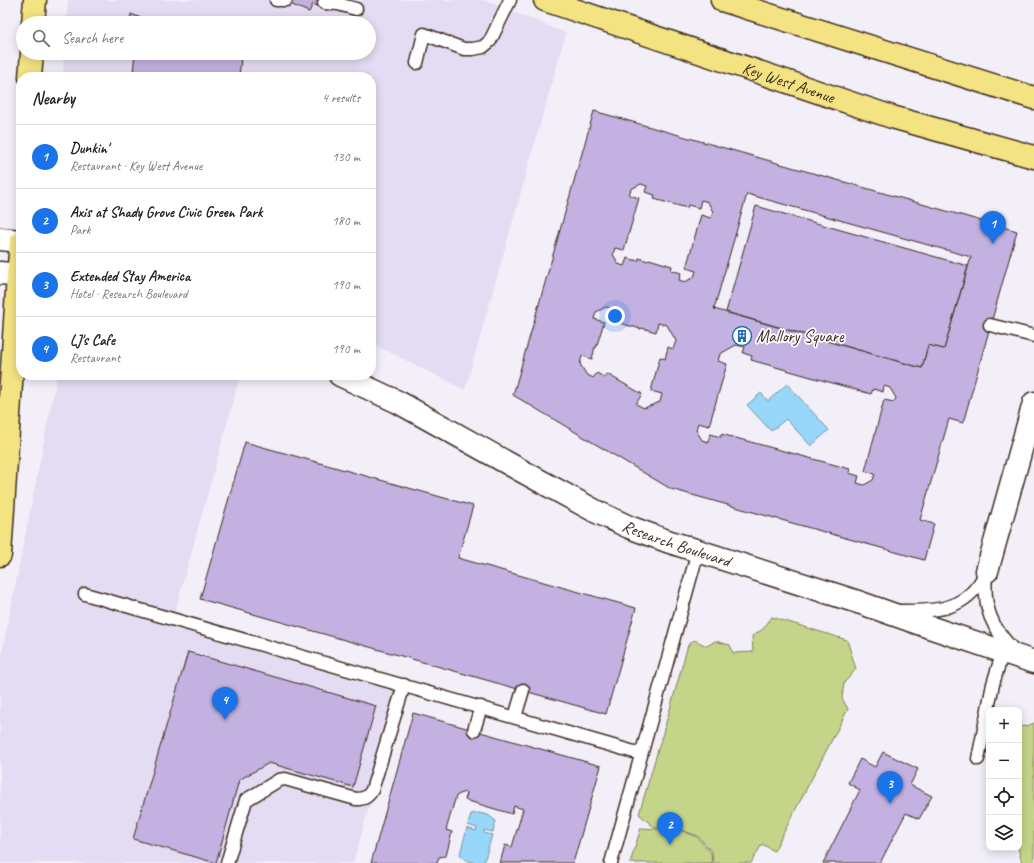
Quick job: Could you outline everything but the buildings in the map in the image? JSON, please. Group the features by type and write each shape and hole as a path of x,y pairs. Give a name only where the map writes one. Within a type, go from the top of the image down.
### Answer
{"main road":[{"path":"34,16 35,0"},
{"name":"Key West Avenue","path":"545,0 892,117 1034,158"},
{"path":"722,0 1034,98"},
{"path":"30,72 31,60"},
{"path":"0,555 13,274 16,262"}],"street":[{"path":"0,239 16,241"},
{"name":"Research Boulevard","path":"351,380 398,402 597,512 629,527 666,541 1020,657"},
{"path":"986,571 1034,403"}],"lane":[{"path":"276,0 286,0"},
{"path":"417,63 424,34 464,49 482,47 490,41 510,0"},
{"path":"324,2 356,9"},
{"path":"990,325 1034,336"},
{"path":"611,863 698,551"},
{"path":"861,604 898,611 927,611 947,608 961,602 971,594 979,584 986,571"},
{"path":"978,759 993,684 1020,657 995,628 990,616 986,602 986,571"},
{"path":"85,594 641,754"},
{"path":"227,863 246,800 279,780 285,779 356,799 361,799 370,794 404,685"},
{"path":"515,717 523,690"},
{"path":"474,730 481,707"}],"shaded area":[{"path":"68,0 484,0 566,33 465,390 376,346 376,72 63,72 64,60 376,60 376,16 67,16"},
{"path":"56,380 239,380 173,619 404,685 353,863 0,863 0,662"}],"green space":[{"path":"772,617 847,640 856,669 844,683 842,698 848,709 774,851 762,844 751,863 713,863 712,852 698,836 681,830 655,828 639,814 688,645 694,640 707,646 715,641 730,645 733,653 753,652 752,636 763,629"},
{"path":"1034,723 1034,863 1022,863 1019,851 1022,851 1022,727"},
{"path":"641,828 680,830 697,837 711,853 712,863 630,863"}],"water":[{"path":"787,384 829,430 811,446 786,419 771,431 747,405 761,393 768,401"},
{"path":"479,813 488,815 496,821 493,832 484,830 484,833 492,835 484,862 474,862 468,861 460,854 467,828 476,831 477,828 468,825 471,814"}],"place":[{"name":"Dunkin'","path":"993,244"},
{"name":"Mallory Square","path":"742,336"},
{"name":"LJ's Cafe","path":"225,720"},
{"name":"Extended Stay America","path":"890,804"},
{"name":"Axis at Shady Grove Civic Green Park","path":"670,845"}]}
